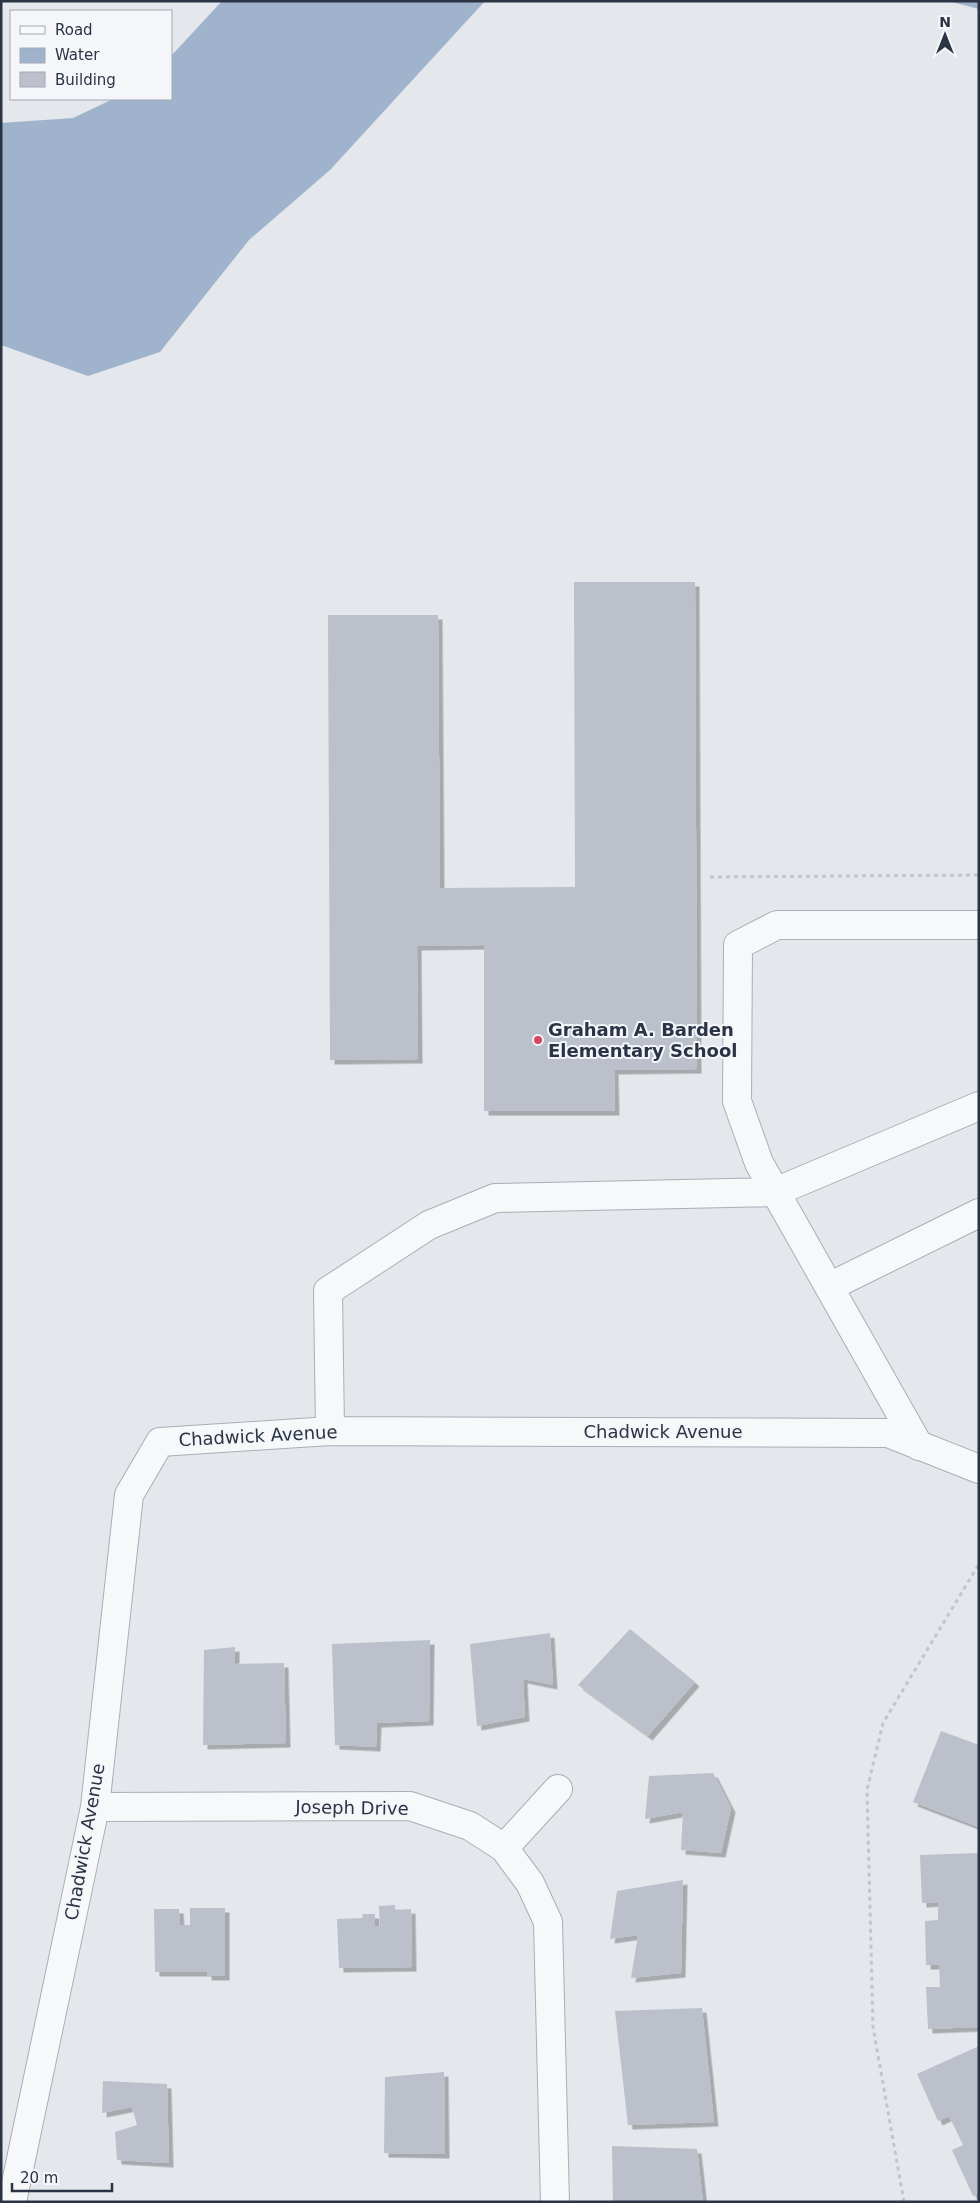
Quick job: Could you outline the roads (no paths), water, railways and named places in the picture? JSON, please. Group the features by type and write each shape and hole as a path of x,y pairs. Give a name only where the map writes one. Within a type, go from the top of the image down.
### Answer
{"street":[{"path":"919,1446 759,1163 737,1101 738,945 777,925 979,925"},
{"path":"330,1431 328,1291 429,1225 495,1198 775,1192 979,1106"},
{"path":"829,1287 979,1213"},
{"name":"Chadwick Avenue","path":"12,2202 95,1807 129,1495 160,1442 330,1431 888,1433 979,1468"},
{"path":"504,1848 558,1789"},
{"name":"Joseph Drive","path":"95,1807 410,1806 470,1826 504,1848 530,1883 548,1922 555,2202"}],"water":[{"path":"222,1 485,1 330,170 249,240 160,352 88,376 1,345 1,123 73,118 111,100 172,100 172,55"},
{"path":"948,1 979,1 979,9"}],"place":[{"name":"Graham A. Barden Elementary School","path":"538,1040"}]}
